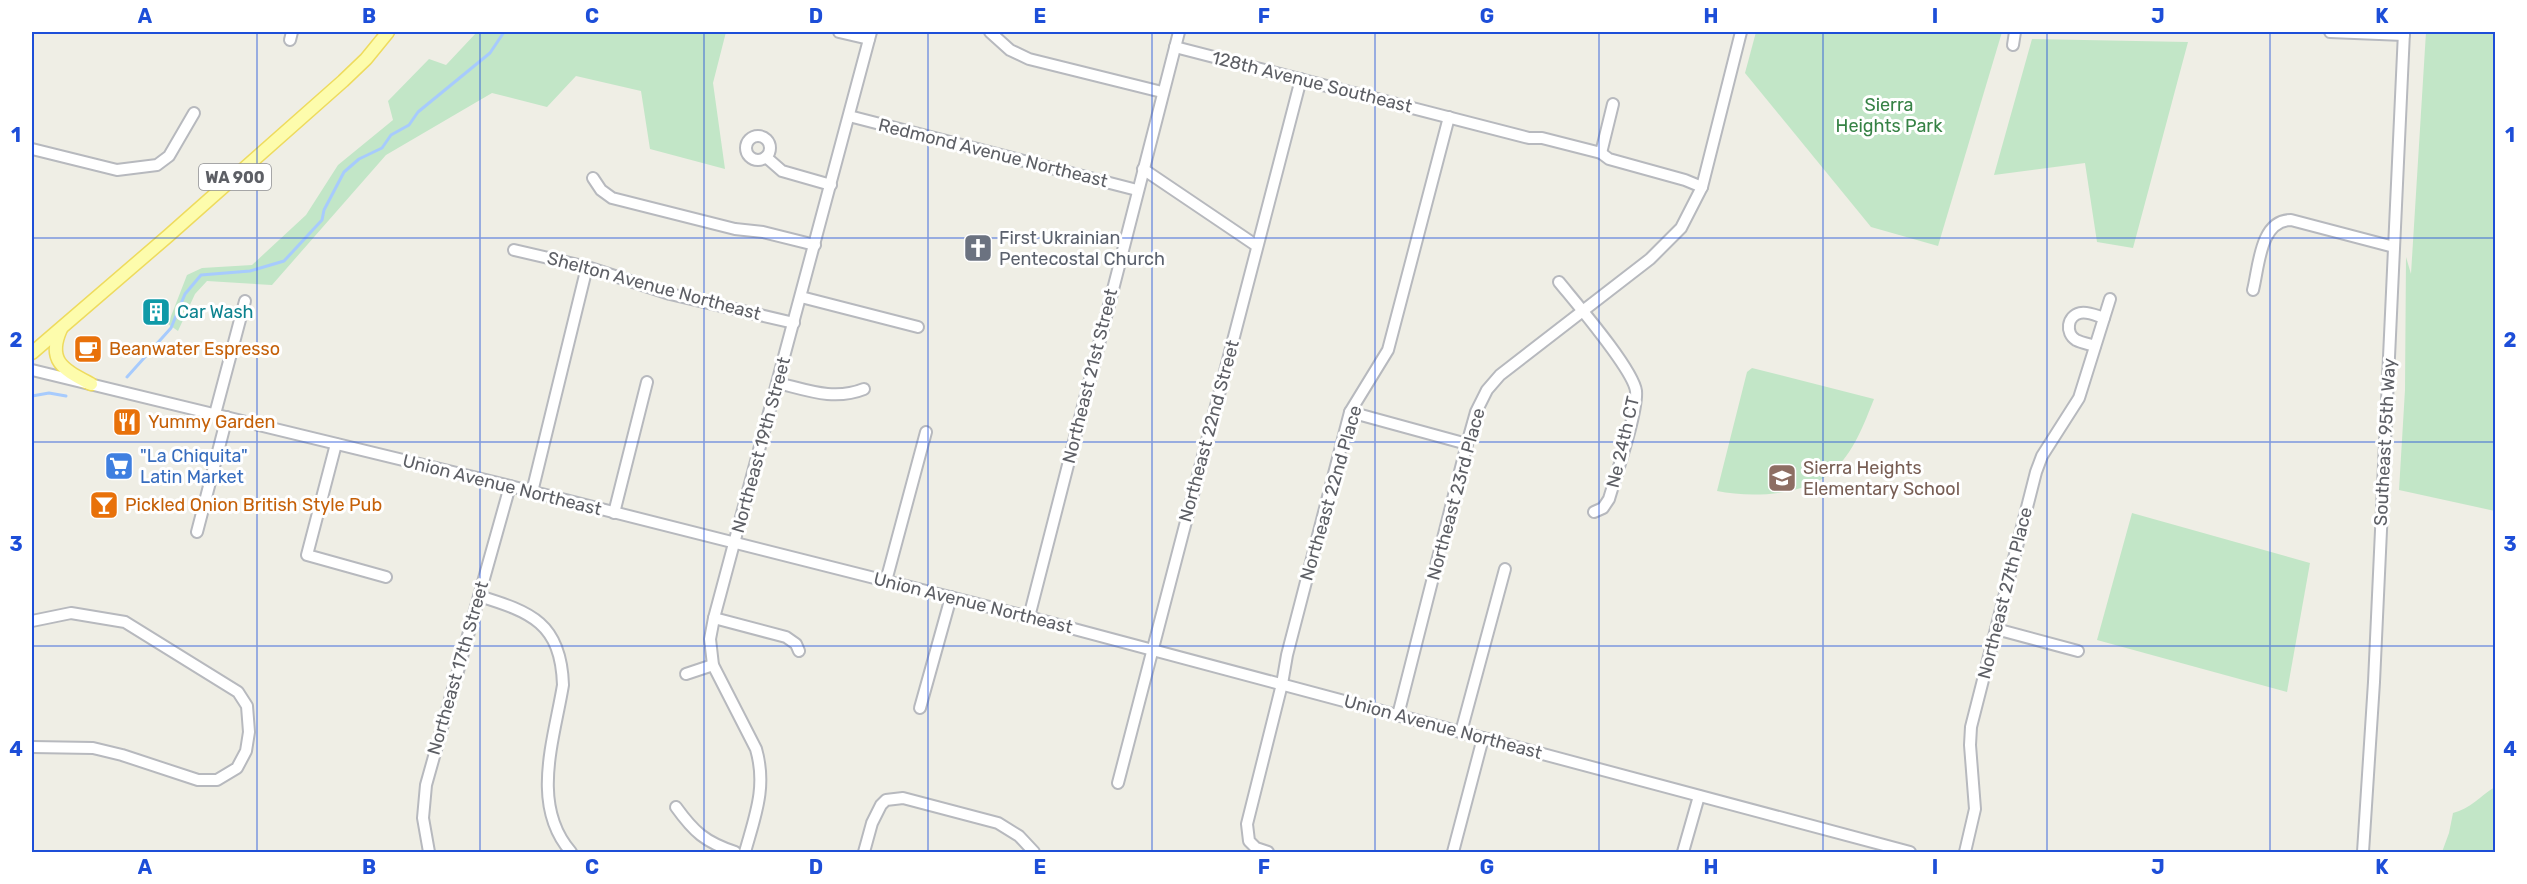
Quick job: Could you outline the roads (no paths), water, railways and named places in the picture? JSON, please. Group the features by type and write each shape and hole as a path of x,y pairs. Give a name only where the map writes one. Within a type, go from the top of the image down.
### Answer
{"main road":[{"name":"WA 900","path":"32,353 343,81 366,59 388,32"},
{"path":"63,325 55,348 57,359 66,370 91,384"}],"street":[{"path":"839,32 870,35"},
{"path":"990,32 1010,50 1029,59 1162,92"},
{"name":"Northeast 21st Street","path":"1029,617 1179,32"},
{"name":"Northeast 23rd Place","path":"1398,715 1467,444 1476,412 1487,390 1500,375 1650,259 1670,240 1692,210 1702,187 1741,32"},
{"path":"2013,45 2015,32"},
{"path":"2330,32 2404,33"},
{"name":"Southeast 95th Way","path":"2363,852 2374,693 2404,33"},
{"name":"Northeast 19th Street","path":"745,852 761,794 760,764 756,749 713,665 710,639 870,35"},
{"name":"128th Avenue Southeast","path":"1175,47 1600,153 1609,159 1685,180 1702,187"},
{"name":"Northeast 22nd Street","path":"1118,783 1301,79"},
{"path":"1600,153 1613,104"},
{"path":"32,149 117,170 157,165 169,156 194,113"},
{"name":"Redmond Avenue Northeast","path":"849,116 1137,190"},
{"name":"Northeast 22nd Place","path":"1268,852 1256,848 1249,841 1247,824 1282,684 1287,655 1350,412 1388,350 1449,117"},
{"path":"766,157 782,171 831,185"},
{"path":"1143,169 1257,246"},
{"path":"593,178 601,190 612,198 735,230 763,232 814,245"},
{"path":"2253,290 2265,240 2272,226 2277,222 2291,220 2394,247"},
{"name":"Shelton Avenue Northeast","path":"514,250 587,267 670,294 794,323"},
{"path":"532,492 587,267"},
{"name":"Ne 24th CT","path":"1559,282 1627,370 1636,388 1634,409 1609,499 1603,508 1594,512"},
{"path":"801,297 918,327"},
{"name":"Northeast 27th Place","path":"1965,852 1975,809 1970,745 1971,727 2038,464 2079,398 2110,299"},
{"path":"215,414 244,301"},
{"path":"2095,346 2075,340 2070,332 2070,323 2075,316 2083,312 2104,318"},
{"name":"Union Avenue Northeast","path":"32,370 510,486 1029,617 1910,852"},
{"path":"614,513 647,382"},
{"path":"778,383 830,396 842,396 864,389"},
{"path":"1350,412 1467,444"},
{"path":"197,532 226,417"},
{"path":"886,581 926,432"},
{"path":"336,444 308,555 386,577"},
{"name":"Northeast 17th Street","path":"429,852 423,818 426,784 510,486"},
{"path":"1461,732 1505,569"},
{"path":"479,596 525,611 543,625 556,646 563,670 563,685 547,795 556,833 571,852"},
{"path":"920,708 951,597"},
{"path":"32,621 71,613 124,622 238,693 247,706 249,732 246,752 237,768 217,780 198,780 100,749 32,747"},
{"path":"714,618 786,637 796,644 799,651"},
{"path":"1996,628 2078,651"},
{"path":"686,674 713,665"},
{"path":"1453,852 1483,738"},
{"path":"1683,852 1699,796"},
{"path":"864,852 876,812 886,800 903,798 998,823 1019,836 1034,852"},
{"path":"676,807 698,834 720,847 735,852"}],"waterway":[{"path":"127,377 171,328 185,294 201,275 250,271 284,261 322,220 324,210 344,172 359,159 382,148 391,135 409,125 418,112 490,53 504,32"},
{"path":"32,396 49,393 66,396"}],"place":[{"name":"First Ukrainian Pentecostal Church","path":"978,248"},
{"name":"Car Wash","path":"156,312"},
{"name":"Beanwater Espresso","path":"88,349"},
{"name":"Yummy Garden","path":"127,422"},
{"name":"\"La Chiquita\" Latin Market","path":"119,466"},
{"name":"Sierra Heights Elementary School","path":"1782,478"},
{"name":"Pickled Onion British Style Pub","path":"104,505"}],"park label":[{"name":"Sierra Heights Park","path":"1889,115"}]}
